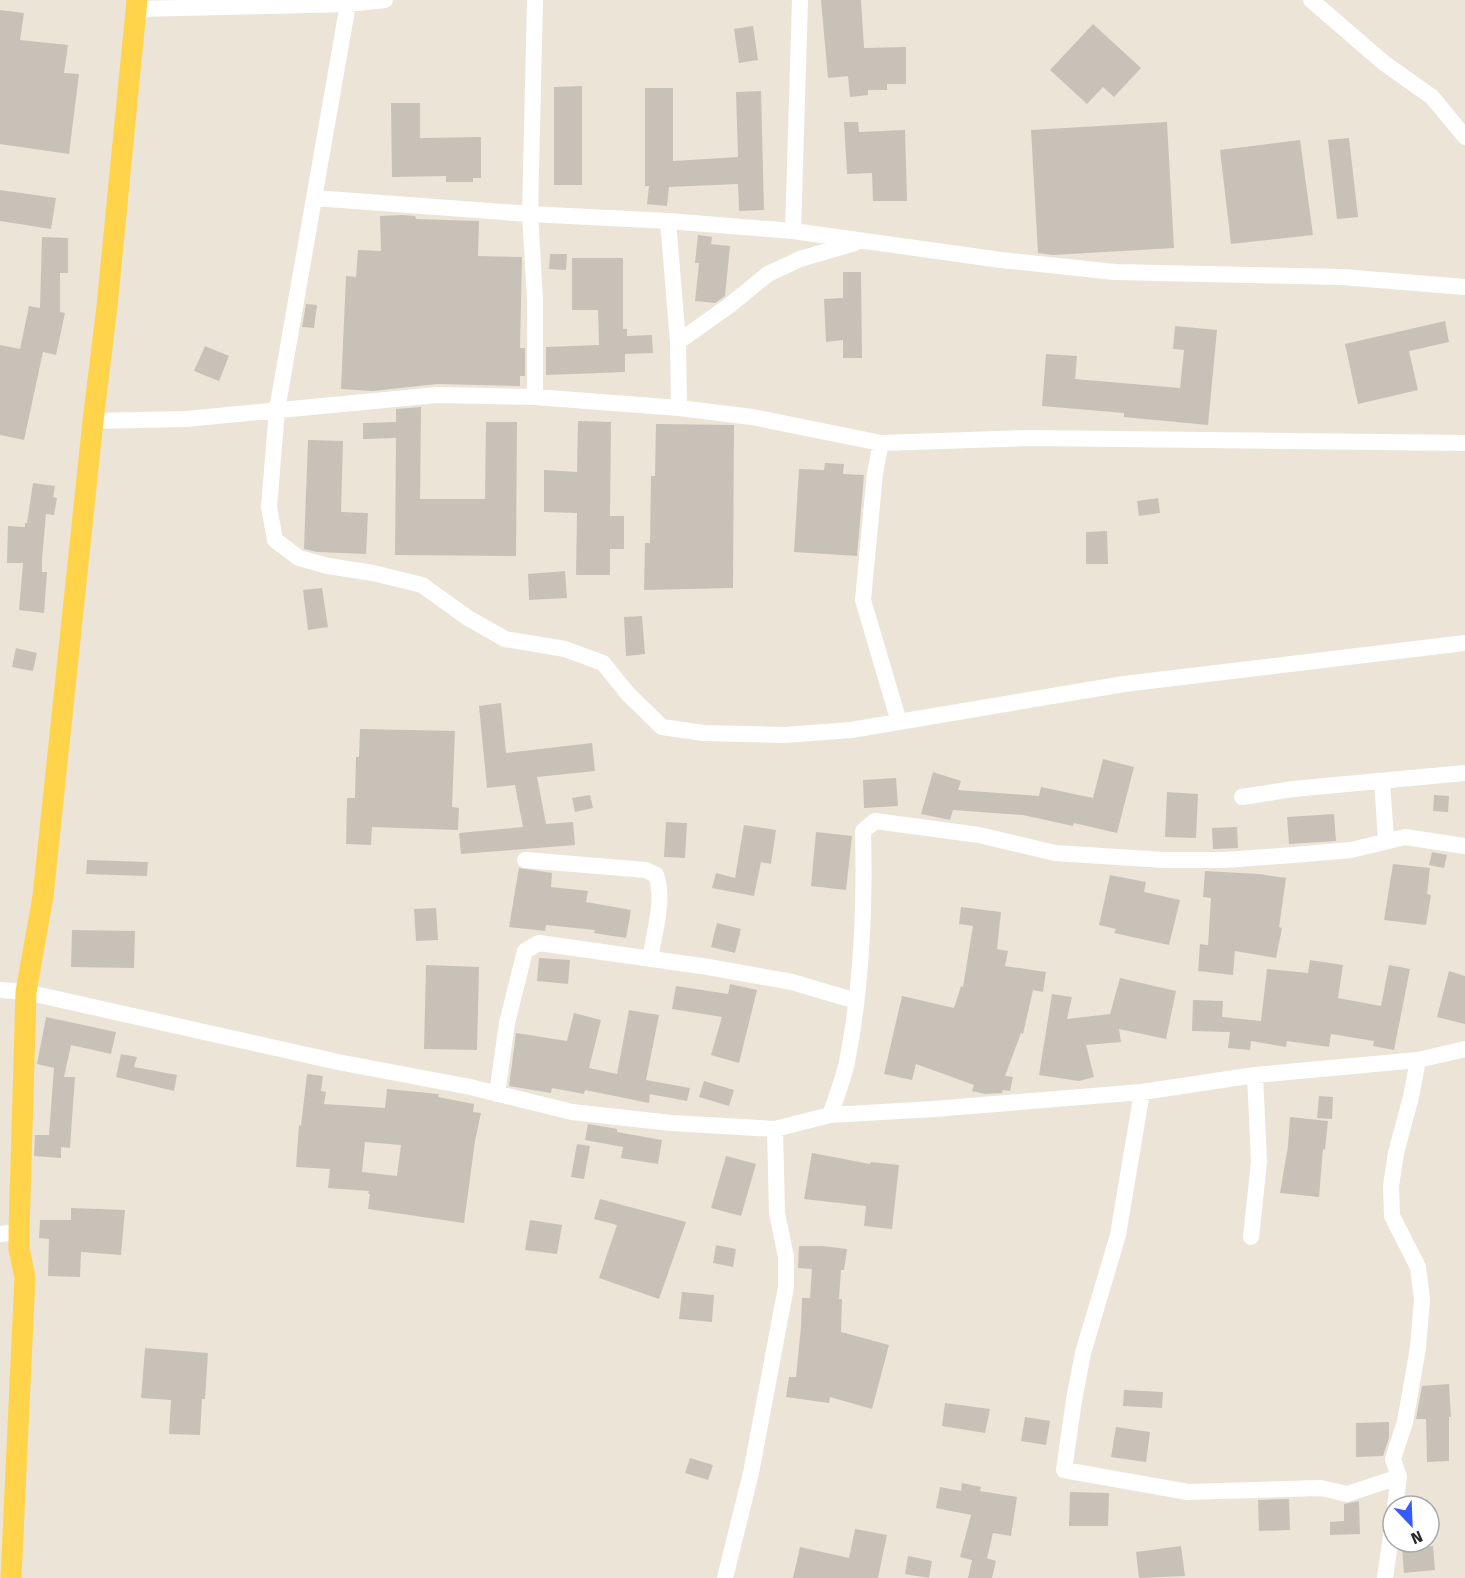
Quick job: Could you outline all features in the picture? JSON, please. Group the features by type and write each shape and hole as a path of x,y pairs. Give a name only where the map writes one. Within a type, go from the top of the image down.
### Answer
{"main road":[{"path":"0,1508 26,992 43,896 107,306 136,4"},
{"path":"11,1578 25,1277 13,1238"}],"street":[{"path":"136,4 348,4 386,0"},
{"path":"535,0 530,214 535,299 535,397"},
{"path":"793,231 800,0"},
{"path":"1311,0 1384,63 1432,97 1465,137"},
{"path":"348,4 277,410 269,507 274,540 299,558 422,585 468,618 505,639 565,649 603,663 628,694 662,727 704,734 784,735 851,730 1124,684 1465,643"},
{"path":"314,198 793,231 1001,260 1114,272 1342,277 1465,287"},
{"path":"668,221 678,342 679,408"},
{"path":"678,342 783,265 825,250 865,240"},
{"path":"93,421 186,419 437,395 535,397 679,408 752,417 881,443 1029,438 1465,444"},
{"path":"881,443 875,473 863,600 899,722"},
{"path":"1242,797 1293,789 1465,773"},
{"path":"1382,781 1386,840"},
{"path":"830,1115 846,1064 856,1001 865,901 864,831 874,821 979,835 1055,853 1164,860 1225,860 1351,850 1405,837 1465,846"},
{"path":"525,860 646,870 656,875 660,885 650,959"},
{"path":"497,1094 507,1023 525,951 539,944 792,982 856,1001"},
{"path":"0,990 26,992 338,1062 470,1087 572,1112 670,1123 776,1129 830,1115 1142,1092 1254,1075 1418,1060 1465,1049"},
{"path":"1397,1494 1399,1477 1393,1459 1405,1422 1418,1348 1422,1299 1418,1267 1392,1216 1391,1186 1396,1153 1418,1060"},
{"path":"1251,1237 1259,1162 1254,1075"},
{"path":"1142,1092 1118,1235 1083,1353 1064,1470 1188,1492 1320,1488 1347,1494 1399,1477"},
{"path":"724,1578 753,1463 786,1287 786,1257 777,1213 776,1129"},
{"path":"1385,1578 1388,1554"}],"building":[{"path":"821,0 861,0 864,48 906,47 906,84 887,84 887,90 868,90 868,95 850,97 848,76 828,78"},
{"path":"0,10 24,13 20,40 68,45 64,73 79,74 69,154 0,144"},
{"path":"1093,24 1141,68 1114,97 1103,87 1087,104 1050,70"},
{"path":"753,26 758,60 739,63 734,29"},
{"path":"582,86 582,185 554,185 554,87"},
{"path":"645,88 673,88 673,161 738,157 736,92 761,91 764,210 739,211 738,184 669,187 667,206 647,204 649,186 645,186"},
{"path":"391,103 420,103 420,138 481,137 481,178 473,178 473,182 446,182 446,176 392,177"},
{"path":"844,122 858,122 859,132 905,130 907,201 873,201 872,173 847,174"},
{"path":"1167,122 1174,248 1053,255 1038,253 1031,130"},
{"path":"1349,138 1358,217 1337,219 1328,140"},
{"path":"1300,140 1313,235 1231,244 1220,150"},
{"path":"0,190 56,198 51,229 0,221"},
{"path":"380,216 415,216 416,219 479,221 478,256 522,257 520,348 525,348 525,376 520,376 520,386 437,384 373,391 341,389 346,276 356,277 358,250 381,251"},
{"path":"698,235 712,237 711,244 730,246 725,296 715,303 695,301 699,263 695,263"},
{"path":"42,237 68,238 68,273 60,273 60,312 65,313 56,355 43,352 24,440 0,435 0,345 20,349 29,306 40,308"},
{"path":"550,254 567,254 566,270 549,269"},
{"path":"572,258 623,258 623,329 627,329 627,336 652,335 653,353 625,354 625,372 546,375 546,347 599,345 598,310 572,310"},
{"path":"843,272 861,272 862,358 843,358 843,340 826,342 824,299 843,298"},
{"path":"306,304 317,305 314,328 302,327"},
{"path":"1445,321 1449,342 1409,351 1418,390 1358,404 1345,344"},
{"path":"1175,326 1217,330 1208,425 1124,417 1124,413 1042,406 1046,354 1077,356 1075,379 1180,388 1184,350 1173,349"},
{"path":"205,346 229,356 219,381 194,371"},
{"path":"421,407 420,499 485,499 486,422 517,422 516,556 395,555 396,438 363,439 363,423 396,422 396,409"},
{"path":"578,421 611,422 610,516 624,516 624,549 610,549 610,575 576,575 577,513 544,512 544,470 577,472"},
{"path":"656,424 734,425 733,588 644,590 645,543 650,543 651,476 655,476"},
{"path":"308,440 343,441 341,512 368,513 366,554 317,552 304,549"},
{"path":"825,463 844,464 843,474 864,475 857,556 794,552 799,469 824,470"},
{"path":"33,483 55,486 53,497 57,498 54,515 46,514 42,559 42,572 47,572 44,613 19,610 23,563 7,563 8,526 25,527"},
{"path":"1158,498 1160,513 1139,516 1137,501"},
{"path":"1107,531 1108,564 1086,564 1086,532"},
{"path":"565,571 567,598 529,600 528,574"},
{"path":"322,588 328,627 308,630 303,590"},
{"path":"642,616 645,654 626,656 624,617"},
{"path":"16,648 37,653 33,671 12,667"},
{"path":"501,703 506,753 592,743 595,771 537,777 546,824 573,822 575,845 461,854 459,833 523,827 515,785 487,788 479,706"},
{"path":"360,729 455,731 452,807 459,808 458,830 372,827 371,845 346,844 347,798 355,798 356,757 359,757"},
{"path":"1103,759 1134,767 1117,833 1023,815 953,810 950,820 921,814 933,772 961,781 958,790 1039,796 1041,787 1093,798"},
{"path":"896,778 898,806 864,808 863,780"},
{"path":"1167,792 1198,794 1196,838 1165,837"},
{"path":"590,795 593,808 575,812 572,798"},
{"path":"1434,795 1449,796 1448,812 1433,811"},
{"path":"1334,814 1336,841 1289,844 1287,817"},
{"path":"666,822 687,823 685,858 664,857"},
{"path":"744,825 776,830 771,864 761,862 754,896 712,888 716,873 735,878"},
{"path":"1237,827 1238,848 1213,849 1212,828"},
{"path":"816,832 852,836 846,890 811,886"},
{"path":"1432,852 1447,855 1444,868 1429,865"},
{"path":"87,860 148,862 147,876 86,874"},
{"path":"1393,864 1430,868 1427,894 1431,895 1426,925 1384,920"},
{"path":"519,868 552,873 551,887 588,891 586,902 631,910 626,938 594,933 595,930 546,925 545,931 509,927"},
{"path":"1205,871 1286,878 1279,927 1282,928 1276,958 1235,951 1233,975 1198,971 1200,944 1208,945 1211,898 1203,897"},
{"path":"1110,875 1146,882 1144,892 1180,900 1169,945 1114,933 1116,929 1099,925"},
{"path":"961,907 1001,912 997,949 1008,951 1005,966 1046,972 1043,992 1033,990 1023,1034 1021,1033 1005,1076 1013,1077 1010,1091 1003,1090 1002,1093 985,1094 972,1091 974,1085 916,1064 912,1080 884,1074 902,996 954,1008 961,986 963,987 973,926 959,924"},
{"path":"436,908 438,940 416,941 414,909"},
{"path":"717,923 741,929 735,953 711,947"},
{"path":"72,930 135,931 134,968 71,967"},
{"path":"539,958 570,960 568,984 537,981"},
{"path":"1310,960 1343,965 1338,998 1381,1006 1389,965 1410,969 1394,1050 1373,1046 1374,1041 1331,1034 1329,1047 1287,1041 1286,1047 1251,1041 1250,1050 1228,1048 1230,1032 1192,1031 1193,1000 1223,1001 1222,1017 1261,1021 1267,969 1308,973"},
{"path":"426,965 479,967 477,1050 424,1049"},
{"path":"1449,971 1465,976 1465,1024 1437,1017"},
{"path":"1120,978 1176,991 1166,1039 1119,1029 1121,1042 1086,1045 1094,1077 1079,1081 1039,1075 1052,994 1072,997 1067,1019 1110,1014"},
{"path":"730,984 757,990 739,1063 711,1055 722,1017 672,1009 676,986 728,994"},
{"path":"629,1010 659,1015 646,1080 690,1088 687,1101 650,1094 649,1103 585,1090 584,1094 552,1088 551,1093 509,1086 516,1033 567,1041 574,1013 601,1020 589,1068 617,1074"},
{"path":"46,1017 116,1032 111,1054 71,1045 64,1077 75,1077 70,1148 61,1147 61,1158 34,1156 35,1135 49,1135 54,1068 37,1064"},
{"path":"121,1054 137,1057 134,1067 177,1075 174,1091 116,1077"},
{"path":"307,1074 323,1076 321,1091 326,1092 324,1104 385,1108 387,1089 439,1094 438,1097 474,1104 473,1112 481,1113 464,1223 368,1209 369,1191 328,1188 330,1169 296,1167 299,1125 301,1126","holes":["365,1142 401,1145 397,1176 362,1172"]},
{"path":"704,1081 734,1090 729,1106 699,1097"},
{"path":"1319,1096 1333,1097 1332,1119 1317,1118"},
{"path":"1290,1117 1328,1121 1319,1197 1280,1193 1288,1146"},
{"path":"588,1124 662,1140 658,1164 621,1158 623,1147 585,1140"},
{"path":"577,1144 590,1146 584,1179 571,1177"},
{"path":"812,1153 870,1164 871,1162 899,1165 892,1229 864,1226 866,1206 804,1199"},
{"path":"726,1156 756,1164 741,1216 711,1208"},
{"path":"600,1199 686,1222 659,1299 599,1278 617,1225 594,1219"},
{"path":"71,1208 125,1210 121,1255 81,1252 80,1277 48,1276 49,1239 39,1238 40,1220 71,1220"},
{"path":"530,1220 562,1225 557,1254 525,1250"},
{"path":"716,1245 736,1249 733,1267 713,1263"},
{"path":"799,1246 847,1249 844,1270 841,1270 839,1299 842,1299 841,1332 889,1345 872,1409 830,1397 829,1403 786,1397 789,1377 796,1377 802,1298 810,1298 812,1269 798,1268"},
{"path":"682,1292 714,1295 712,1322 679,1319"},
{"path":"145,1348 208,1353 200,1435 169,1434 171,1400 141,1398"},
{"path":"1449,1384 1451,1417 1449,1417 1449,1461 1427,1462 1426,1419 1416,1419 1422,1386"},
{"path":"1124,1390 1163,1392 1162,1408 1123,1406"},
{"path":"945,1403 990,1409 985,1433 942,1426"},
{"path":"1025,1417 1050,1421 1046,1445 1021,1441"},
{"path":"1389,1422 1389,1438 1383,1456 1356,1457 1356,1423"},
{"path":"1116,1427 1150,1432 1146,1462 1111,1457"},
{"path":"690,1458 713,1465 708,1480 685,1473"},
{"path":"962,1483 981,1487 980,1491 1017,1497 1011,1536 993,1533 987,1558 996,1561 992,1578 968,1578 972,1560 960,1557 971,1515 936,1508 940,1487 961,1491"},
{"path":"1070,1492 1109,1493 1108,1526 1069,1526"},
{"path":"1289,1499 1290,1530 1259,1531 1258,1500"},
{"path":"1359,1501 1360,1534 1330,1535 1330,1522 1344,1521 1344,1504"},
{"path":"855,1529 887,1535 878,1578 793,1578 800,1547 849,1558"},
{"path":"1181,1546 1185,1576 1139,1578 1136,1552"},
{"path":"1402,1554 1434,1554 1435,1570 1404,1573"},
{"path":"908,1556 932,1561 929,1578 905,1574"}]}
